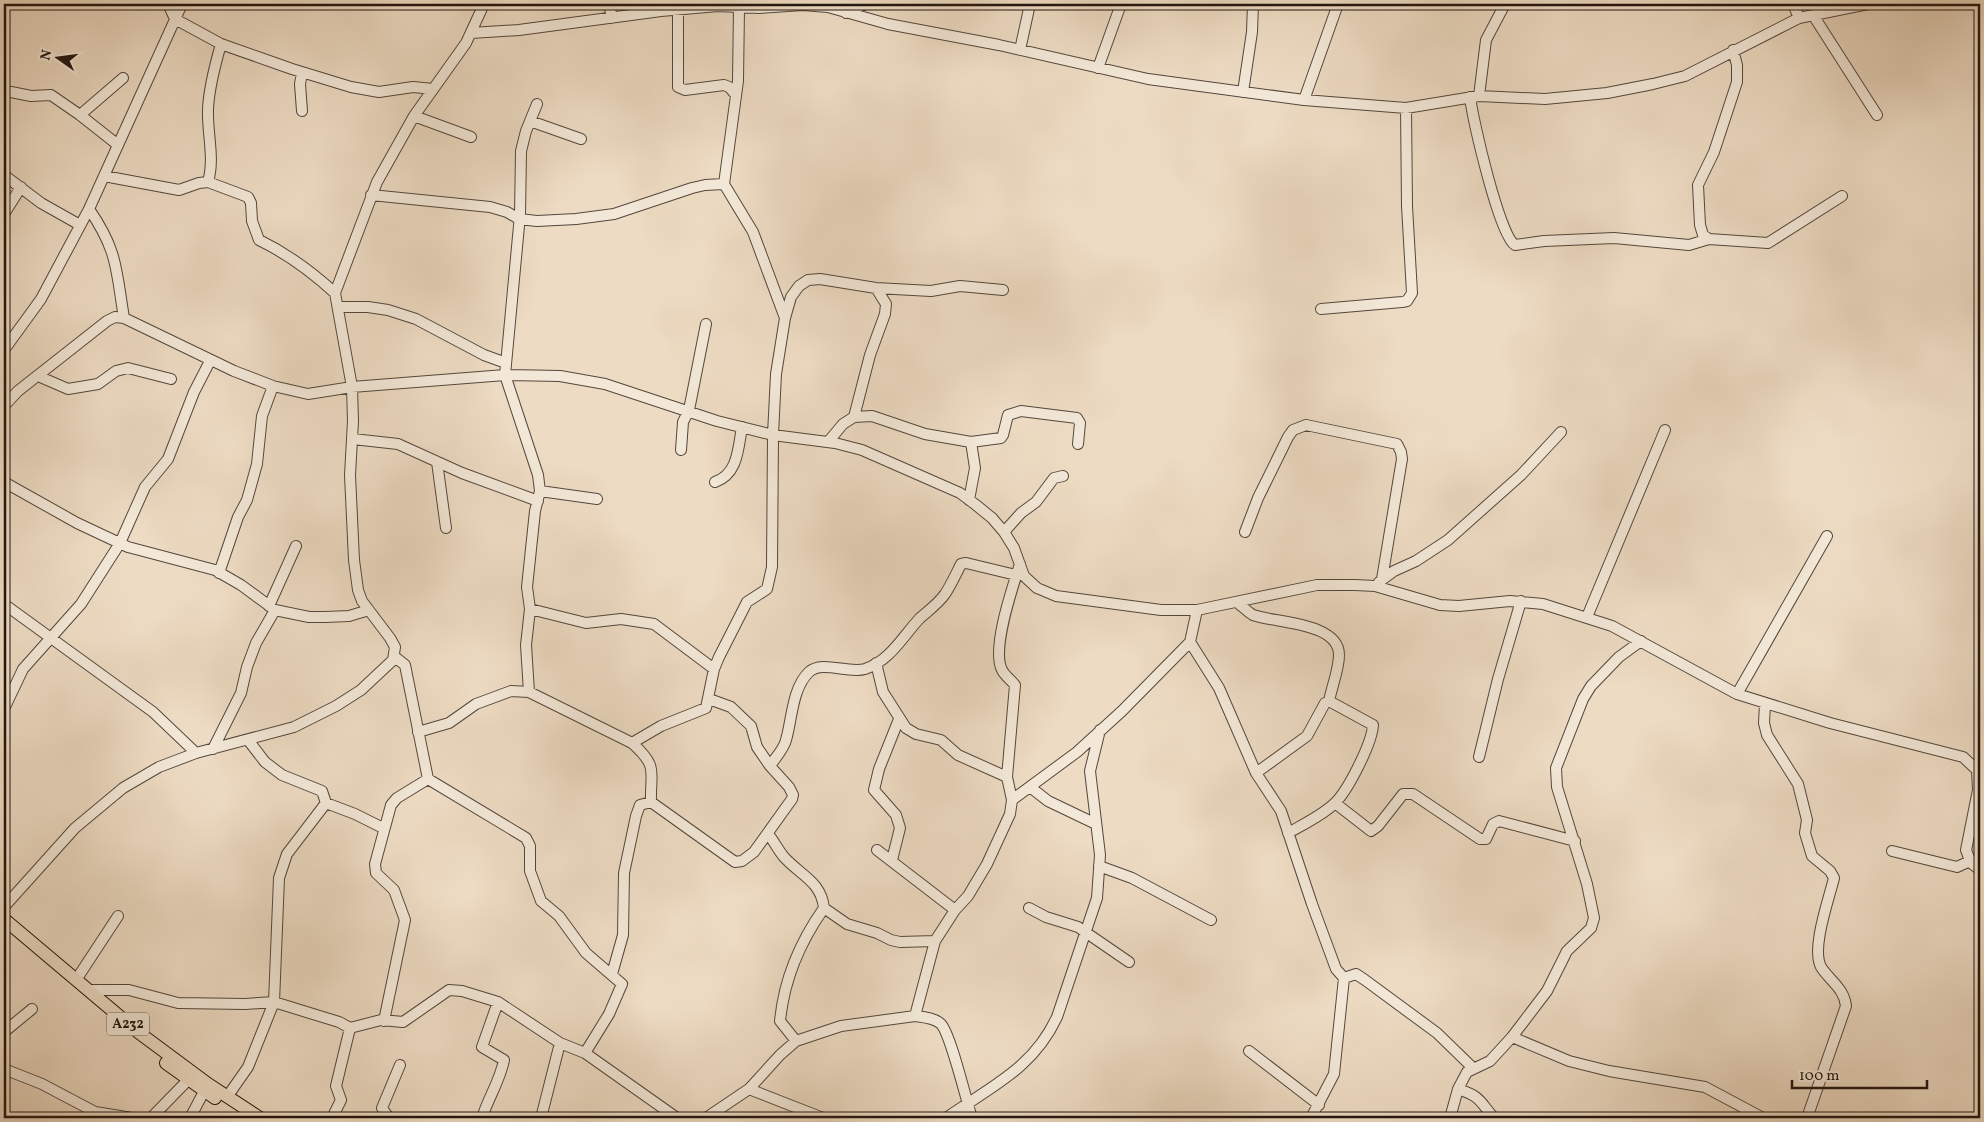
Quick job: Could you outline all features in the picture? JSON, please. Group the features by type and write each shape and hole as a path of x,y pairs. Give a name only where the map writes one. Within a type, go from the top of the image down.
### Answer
{"main road":[{"name":"A232","path":"4,919 206,1088 246,1118"},
{"name":"A232","path":"4,930 188,1080 227,1096 260,1118"}],"street":[{"path":"168,4 175,20 221,44 302,73 352,87 380,92 413,87 433,89"},
{"path":"4,350 40,299 89,209 182,4"},
{"path":"4,908 75,828 101,805 145,774 196,753 294,727 336,706 361,690 391,663 395,657 395,647 368,610 358,590 354,560 350,475 353,439 352,387 335,293 371,195 414,116 471,33 484,4"},
{"path":"608,4 612,18"},
{"path":"1020,50 1030,4"},
{"path":"1098,68 1121,4"},
{"path":"1242,92 1252,32 1253,4"},
{"path":"1304,100 1338,4"},
{"path":"1505,4 1486,40 1474,96 1474,127 1486,162 1497,212 1511,242 1515,245 1544,241 1614,238 1689,245 1709,240 1768,243 1842,196"},
{"path":"1793,4 1799,18"},
{"path":"471,33 520,30 676,8 803,5 828,7 846,13 1148,79 1304,100 1406,108 1474,96 1545,99 1607,93 1686,76 1733,50 1799,18 1868,4"},
{"path":"846,13 860,5"},
{"path":"739,7 736,95 724,184 753,232 785,318"},
{"path":"676,8 678,87 685,90 724,86 729,87 736,95"},
{"path":"1813,15 1877,115"},
{"path":"208,182 212,168 208,108 212,76 221,44"},
{"path":"1709,240 1703,235 1700,225 1698,185 1714,152 1736,82 1737,65 1733,50"},
{"path":"302,73 300,84 302,111"},
{"path":"80,115 123,78"},
{"path":"4,93 51,95 118,145"},
{"path":"529,692 526,645 530,609 527,587 539,496 538,475 505,375 512,314 514,262 520,219 521,150 537,104"},
{"path":"1321,309 1402,302 1409,299 1412,293 1406,108"},
{"path":"414,116 471,137"},
{"path":"530,121 581,139"},
{"path":"4,175 41,203 80,224"},
{"path":"104,176 179,190 208,182 248,197 251,203 252,221 259,240 280,250 315,275 335,293"},
{"path":"371,195 490,206 520,219 537,221 614,214 682,191 705,185 724,184"},
{"path":"4,214 21,187"},
{"path":"89,209 109,240 118,269 124,318"},
{"path":"632,743 661,726 704,711 709,699 714,669 747,602 762,594 770,582 772,567 770,559 772,435 776,374 785,318 795,291 808,280 820,279 876,288 931,291 960,286 1003,290"},
{"path":"854,417 870,355 885,314 886,304 876,288"},
{"path":"338,307 375,308 416,319 484,355 506,363"},
{"path":"4,406 18,391 106,321 115,317 124,318 210,361 273,386 308,394 352,387 505,375 560,376 589,380 639,393 772,435 828,442 885,459 960,493 992,518 1014,548 1024,576 1045,593 1056,596 1145,608 1197,610 1238,603 1317,585 1379,583 1440,605 1459,606 1521,601 1543,604 1612,626 1737,694 1968,760 1977,770 1978,780 1966,850 1970,861 1980,870"},
{"path":"681,450 683,422 689,410 706,324"},
{"path":"4,708 23,670 81,604 120,543 145,487 168,459 194,392 210,361"},
{"path":"38,376 68,389 98,384 116,371 128,368 171,378"},
{"path":"219,573 238,517 247,500 258,464 262,416 273,386"},
{"path":"828,442 842,424 854,417 872,416 924,434 971,442 1001,438 1008,415 1021,412 1077,418 1080,423 1078,444"},
{"path":"1245,532 1258,498 1293,430 1306,425 1397,444 1402,459 1379,583"},
{"path":"715,482 725,478 732,470 742,427"},
{"path":"1587,617 1666,430"},
{"path":"1379,583 1448,540 1521,475 1561,432"},
{"path":"353,439 398,444 437,462 539,496 597,499"},
{"path":"969,500 975,468 971,442"},
{"path":"437,462 446,528"},
{"path":"1004,532 1021,513 1036,502 1054,478 1063,476"},
{"path":"4,482 77,523 120,543 219,573 241,585 272,608 309,617 348,616 368,610"},
{"path":"1737,694 1827,536"},
{"path":"214,749 241,693 256,642 272,608 296,546"},
{"path":"770,766 786,743 798,690 809,672 817,668 864,670 892,652 944,595 961,564 1016,575"},
{"path":"915,1016 935,940 955,910 968,896 987,864 1010,814 1012,800 1007,777 1015,685 1002,670 999,655 1005,611 1020,564"},
{"path":"1479,757 1498,679 1521,601"},
{"path":"1238,603 1252,614 1299,624 1324,633 1338,647 1339,656 1329,700 1325,703 1307,736 1256,772"},
{"path":"4,604 152,712 196,753"},
{"path":"530,609 586,623 621,619 654,624 714,669"},
{"path":"1012,800 1053,772 1100,730 1190,642 1197,610"},
{"path":"1450,1118 1458,1089 1467,1072 1490,1061 1512,1037 1547,990 1567,951 1591,928 1594,918 1575,841 1557,787 1557,762 1591,686 1613,662 1641,641"},
{"path":"1190,642 1219,688 1256,772 1281,811 1336,969 1344,978 1334,1074 1311,1118"},
{"path":"395,657 405,665 428,778 526,838 530,846 530,871 541,901 559,916 586,953 612,974 622,987 609,1014 585,1053"},
{"path":"876,663 883,692 906,728 916,734 941,740 958,755 1007,777"},
{"path":"418,732 449,723 476,704 511,691 529,692 632,743 646,756 652,768 651,802"},
{"path":"651,802 735,862 742,861 754,852 768,834 793,794 757,747 751,726 730,707 709,699"},
{"path":"1288,833 1335,803 1344,793 1361,759 1373,727 1329,700"},
{"path":"1765,703 1764,723 1767,735 1798,784 1807,820 1806,838 1812,856 1830,871 1834,878 1817,952 1821,966 1845,995 1846,1006 1807,1118"},
{"path":"892,860 900,828 896,815 874,790 879,769 899,719"},
{"path":"946,1118 1014,1074 1038,1049 1049,1034 1086,932 1096,898 1099,866 1090,771 1100,730"},
{"path":"248,740 265,762 282,775 322,791 326,803"},
{"path":"384,1021 405,920 394,890 376,873 375,864 383,828 392,804 396,798 428,778"},
{"path":"1030,787 1048,801 1096,824"},
{"path":"1335,803 1372,831 1403,794 1408,793 1480,839 1486,839 1493,824 1499,821 1575,841"},
{"path":"612,974 623,936 624,873 636,816 640,805 651,802"},
{"path":"326,803 355,814 383,828"},
{"path":"227,1096 248,1067 274,1002 279,878 287,854 326,803"},
{"path":"768,834 783,857 809,877 823,898 824,908 813,924 791,966 784,995 780,1021 796,1042"},
{"path":"877,850 955,910"},
{"path":"1892,851 1957,867 1970,861"},
{"path":"1099,866 1132,878 1211,920"},
{"path":"824,908 847,924 878,933 892,940 900,942 935,940"},
{"path":"1030,908 1046,917 1078,927 1129,962"},
{"path":"76,980 118,916"},
{"path":"1344,978 1356,974 1365,980 1437,1034 1473,1068"},
{"path":"1980,989 1980,997"},
{"path":"88,990 129,990 178,1003 217,1005 274,1002 340,1022 350,1028 381,1020 403,1022 449,990 462,991 498,1002 560,1043 585,1053 677,1118"},
{"path":"482,1118 491,1093 499,1079 504,1060 482,1047 498,1002"},
{"path":"4,1032 32,1009"},
{"path":"706,1118 750,1089 780,1055 796,1042 841,1026 915,1016 927,1017 941,1024 948,1039 972,1118"},
{"path":"332,1118 341,1100 336,1086 350,1028"},
{"path":"1512,1037 1569,1062 1609,1071 1705,1087 1763,1118"},
{"path":"541,1118 560,1043"},
{"path":"1249,1051 1319,1105"},
{"path":"389,1118 382,1108 400,1065"},
{"path":"4,1069 77,1101 95,1112 132,1118"},
{"path":"151,1118 188,1080"},
{"path":"190,1118 206,1088"},
{"path":"750,1089 823,1118"},
{"path":"1458,1089 1474,1094 1483,1102 1494,1118"}]}
